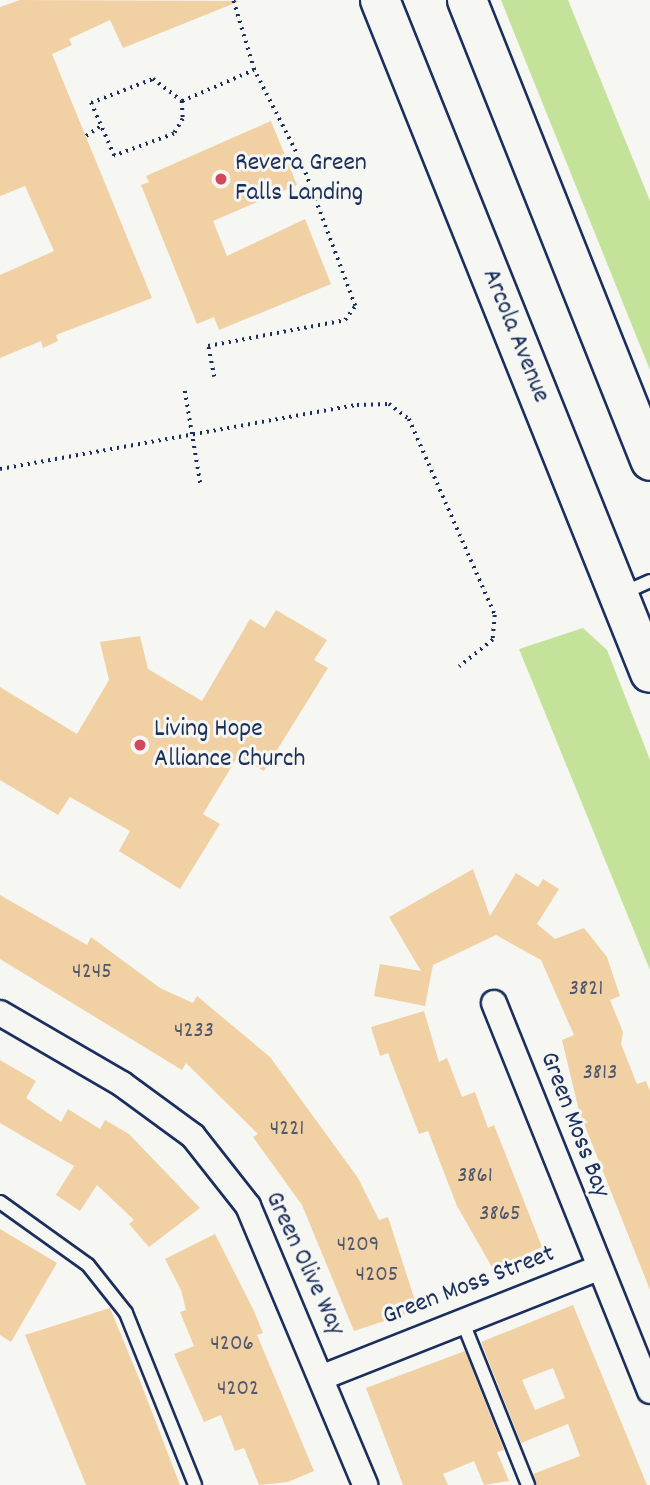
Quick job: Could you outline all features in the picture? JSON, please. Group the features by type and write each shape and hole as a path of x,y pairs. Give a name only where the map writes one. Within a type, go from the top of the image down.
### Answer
{"main road":[{"name":"Arcola Avenue","path":"380,0 634,588 650,673"},
{"path":"467,0 650,461"}],"street":[{"name":"Green Moss Bay","path":"494,1003 598,1268 650,1391"},
{"name":"Green Olive Way","path":"0,1013 122,1084 193,1136 248,1206 323,1377 365,1485"},
{"name":"Green Moss Street","path":"323,1377 461,1318 598,1268"}],"lane":[{"path":"0,1202 88,1265 125,1313 195,1485"},
{"path":"461,1318 528,1485"}],"path":[{"path":"214,377 208,345 345,320 355,306 302,164 254,70 233,0"},
{"path":"183,101 254,70"},
{"path":"143,81 160,82 183,101 183,119 174,134 114,156 91,103 143,81"},
{"path":"86,136 101,125"},
{"path":"185,391 201,487"},
{"path":"0,469 357,405 400,410 495,615 493,640 458,667"}],"green space":[{"path":"501,0 568,0 650,201 650,370"},
{"path":"583,628 607,650 650,760 650,970 519,649"}],"building":[{"name":"Revera Green Falls Landing","path":"20,0 240,1 123,48 110,20 69,39 72,45 52,54 152,298 56,335 58,341 43,348 41,341 0,358 0,275 54,251 25,186 0,196 0,7"},
{"path":"271,121 297,185 213,221 227,256 305,219 331,284 219,330 214,317 197,324 141,185 149,182 146,176"},
{"name":"Living Hope Alliance Church","path":"276,610 327,640 314,660 328,668 264,771 238,756 203,814 220,824 180,889 119,851 130,831 70,797 58,815 0,780 0,687 77,734 109,680 100,642 140,636 148,669 202,701 250,619 265,628"},
{"path":"473,869 490,916 516,873 538,887 543,879 559,889 537,924 555,939 584,928 607,957 620,996 610,1000 623,1032 621,1044 637,1084 646,1081 650,1091 650,1290 579,1111 562,1040 574,1035 541,960 496,935 433,965 425,1006 374,996 380,964 421,971 389,917"},
{"path":"0,895 87,945 91,937 160,988 193,1003 197,996 270,1057 358,1178 379,1220 388,1217 418,1310 354,1331 302,1205 253,1137 258,1134 186,1063 182,1070 0,959"},
{"path":"424,1011 439,1062 447,1058 462,1097 475,1092 488,1128 494,1125 542,1247 526,1254 530,1262 497,1276 457,1206 428,1131 419,1134 388,1053 380,1056 371,1027"},
{"path":"0,1060 36,1081 26,1098 61,1122 68,1109 100,1129 105,1120 129,1134 200,1208 149,1247 129,1224 134,1220 97,1185 80,1211 56,1195 74,1166 0,1123"},
{"path":"0,1229 57,1263 11,1342 0,1335"},
{"path":"215,1234 254,1311 263,1333 257,1335 314,1471 288,1482 259,1485 244,1448 235,1451 221,1415 204,1422 174,1354 194,1346 180,1312 186,1310 181,1290 165,1259"},
{"path":"573,1305 647,1485 537,1485 533,1474 580,1456 568,1424 521,1443 481,1342","holes":["553,1368 565,1398 535,1410 522,1380"]},
{"path":"110,1308 180,1485 86,1485 25,1335"},
{"path":"465,1351 504,1450 497,1452 509,1481 484,1485 474,1461 443,1474 448,1485 403,1485 366,1388"}],"place":[{"name":"Revera Green Falls Landing","path":"221,179"},
{"name":"Living Hope Alliance Church","path":"140,745"}]}
